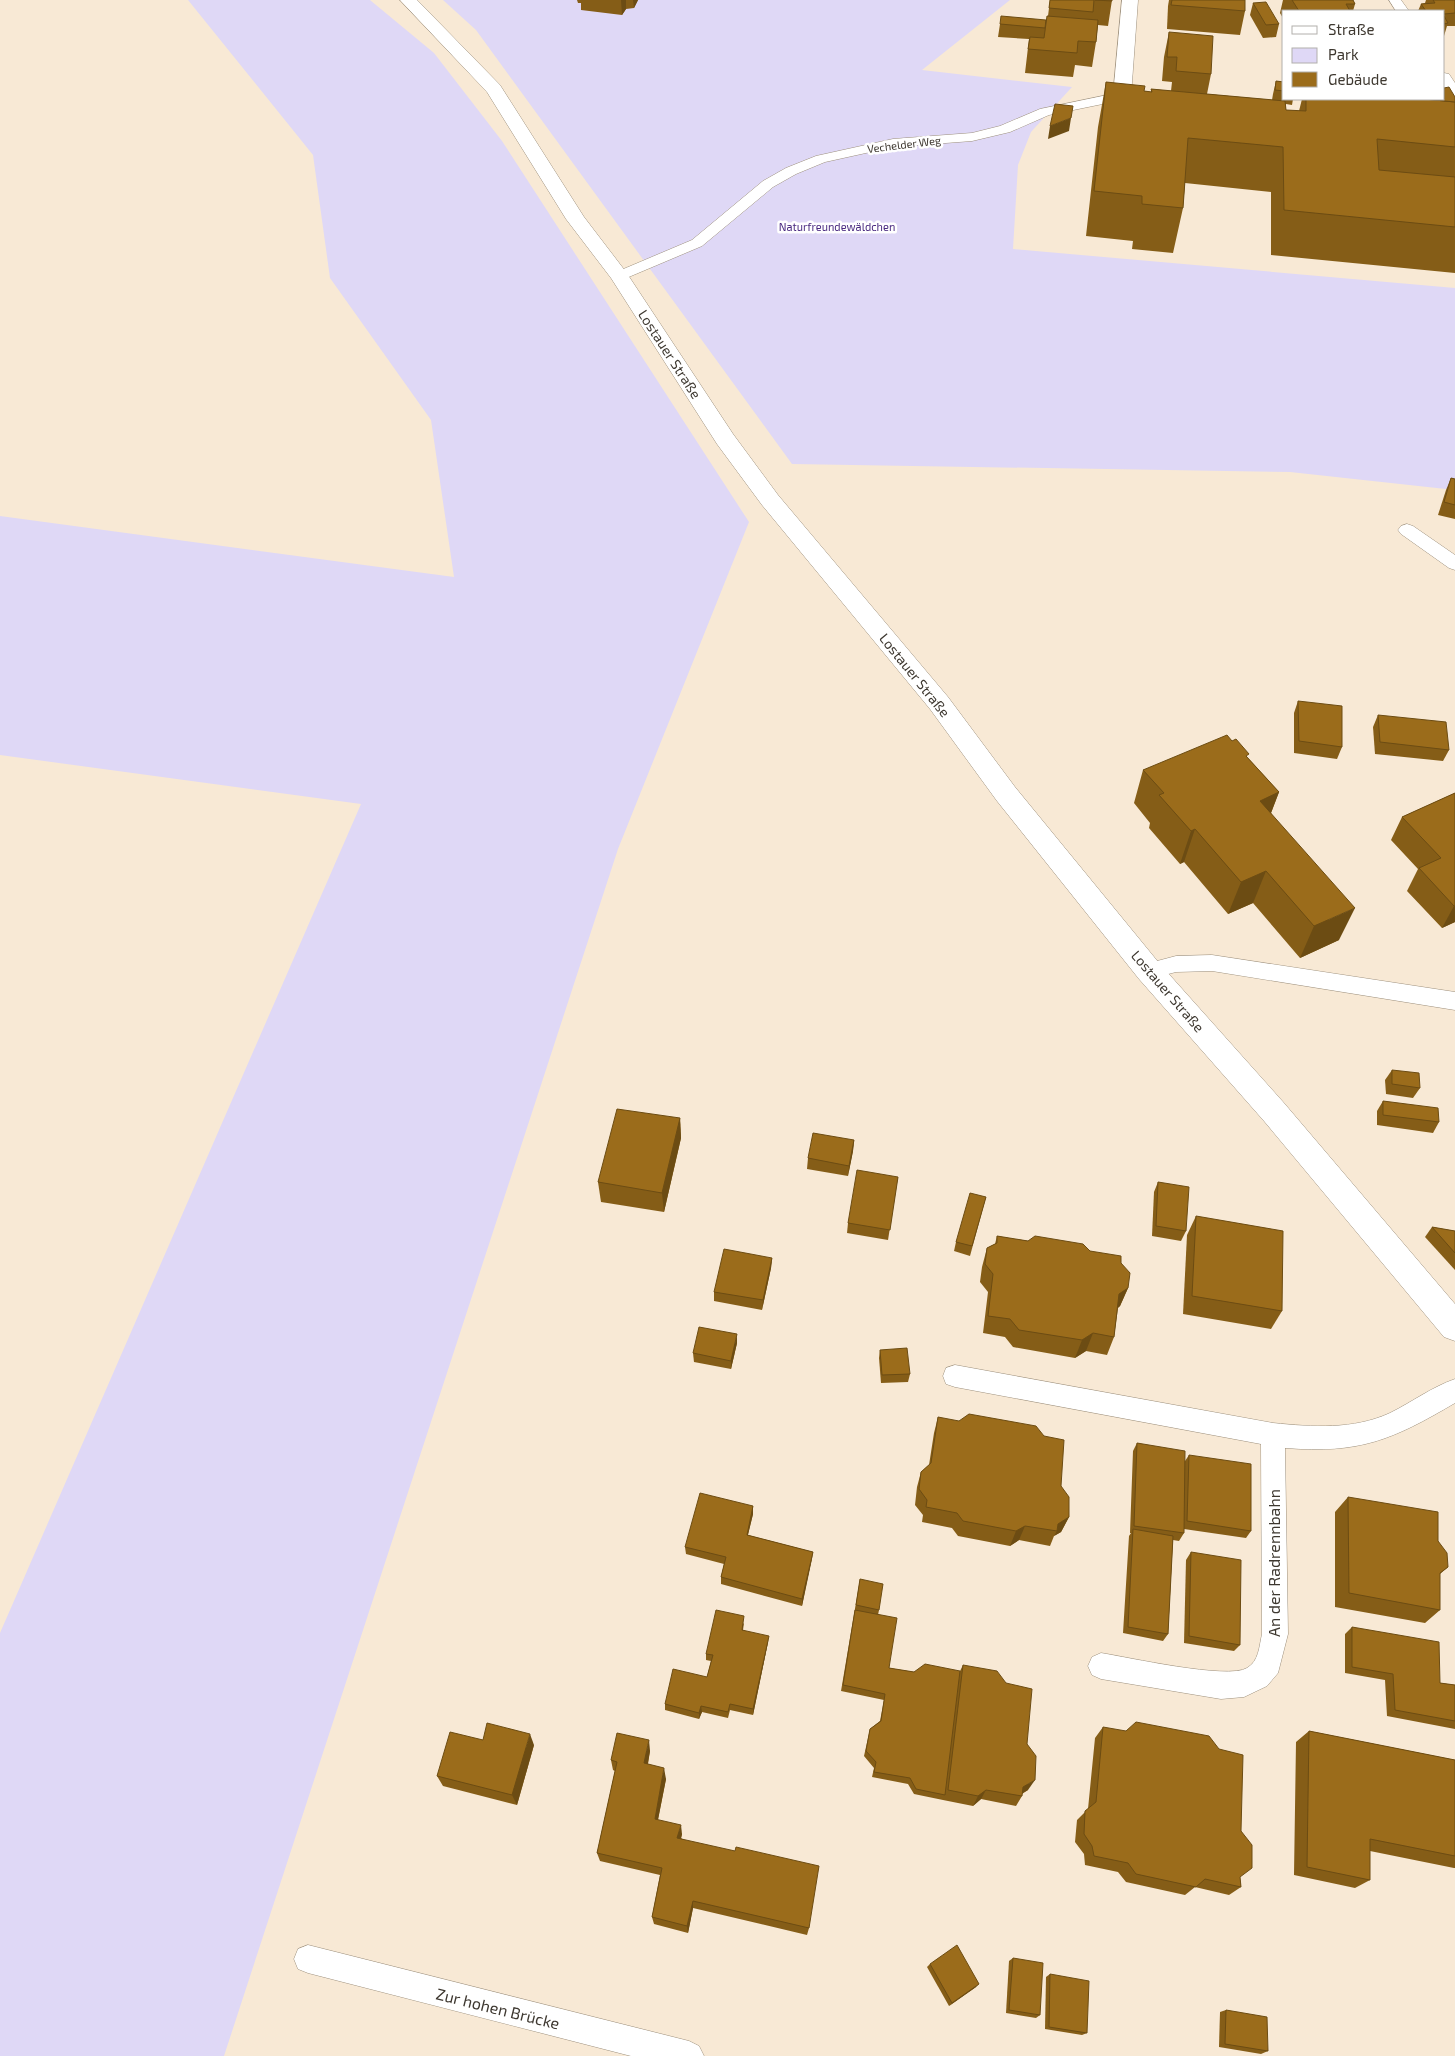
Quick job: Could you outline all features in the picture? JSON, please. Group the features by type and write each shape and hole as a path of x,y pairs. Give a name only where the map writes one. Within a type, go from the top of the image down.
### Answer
{"street":[{"name":"Lostauer Straße","path":"408,0 494,89 576,219 619,276 725,439 770,500 939,703 1006,794 1149,971 1274,1112 1455,1327"},
{"name":"Vechelder Weg","path":"1122,96 1130,0"}],"lane":[{"path":"1445,79 1455,94"},
{"name":"Vechelder Weg","path":"619,276 697,243 768,184 791,171 822,159 893,143 972,137 1005,129 1045,112 1122,96"},
{"path":"1407,530 1455,564"},
{"path":"1149,971 1176,964 1212,963 1455,1001"},
{"path":"955,1376 1273,1435 1318,1439 1366,1434 1416,1412 1455,1390"},
{"name":"An der Radrennbahn","path":"1101,1666 1220,1686 1244,1684 1258,1677 1269,1664 1275,1634 1273,1435"},
{"name":"Zur hohen Brücke","path":"308,1960 689,2056"}],"green space":[{"path":"188,0 370,0 434,53 502,141 749,522 618,849 224,2056 0,2056 0,1633 361,804 0,755 0,516 454,577 431,420 330,278 313,155"},
{"name":"Naturfreundewäldchen","path":"443,0 1010,0 922,70 1072,87 1031,132 1018,165 1013,249 1455,288 1455,490 1290,472 792,464 476,30"}],"building":[{"path":"1050,0 1094,0 1093,12 1049,8"},
{"path":"1172,0 1245,0 1245,11 1171,5"},
{"path":"1292,0 1353,0 1355,4 1346,4 1349,10 1298,10"},
{"path":"1433,0 1455,0 1455,13 1445,14 1445,10 1425,10 1421,4 1435,3"},
{"path":"1266,2 1279,24 1266,25 1253,3"},
{"path":"1001,16 1046,20 1045,28 1000,24"},
{"path":"1047,16 1098,20 1096,42 1078,41 1077,53 1028,49 1030,37 1044,38"},
{"path":"1169,32 1213,36 1211,74 1176,71 1177,57 1167,57"},
{"path":"1276,81 1282,82 1282,91 1275,90"},
{"path":"1106,82 1145,86 1144,91 1152,92 1151,89 1285,101 1286,110 1306,111 1306,100 1434,100 1455,102 1455,147 1377,139 1379,170 1455,177 1455,227 1284,210 1283,147 1188,138 1183,208 1142,204 1142,196 1094,191"},
{"path":"1449,87 1455,97 1455,102 1434,100 1445,100 1445,88"},
{"path":"1055,104 1073,106 1071,118 1050,126"},
{"path":"1451,478 1455,479 1455,505 1444,502"},
{"path":"1298,701 1342,706 1342,747 1299,741"},
{"path":"1378,715 1446,722 1449,750 1380,742"},
{"path":"1227,735 1232,741 1236,739 1249,754 1246,756 1279,792 1260,801 1355,908 1314,926 1266,871 1241,882 1195,829 1191,831 1159,795 1164,793 1143,770"},
{"path":"1455,793 1454,906 1419,868 1441,858 1402,817"},
{"path":"1392,1070 1419,1073 1420,1088 1392,1084"},
{"path":"1383,1101 1438,1108 1439,1122 1383,1115"},
{"path":"617,1109 680,1118 662,1193 598,1182"},
{"path":"813,1133 854,1140 849,1166 808,1158"},
{"path":"857,1170 898,1177 890,1230 848,1223"},
{"path":"1158,1182 1189,1187 1186,1231 1156,1226"},
{"path":"970,1193 986,1197 972,1246 956,1242"},
{"path":"1196,1216 1283,1231 1282,1311 1192,1296"},
{"path":"1432,1227 1455,1231 1455,1253"},
{"path":"997,1236 1028,1241 1035,1236 1083,1244 1090,1251 1121,1256 1121,1263 1130,1273 1128,1288 1119,1294 1114,1337 1093,1333 1082,1340 1019,1330 1010,1319 988,1316 993,1274 985,1264 987,1248 997,1243"},
{"path":"724,1249 772,1258 763,1300 714,1292"},
{"path":"699,1327 737,1334 731,1361 693,1353"},
{"path":"907,1348 910,1374 882,1375 880,1350"},
{"path":"969,1414 1036,1426 1044,1436 1064,1440 1061,1486 1069,1497 1069,1517 1058,1524 1057,1531 1025,1526 1016,1531 963,1521 957,1513 926,1507 927,1500 919,1489 921,1472 931,1463 938,1417 959,1421"},
{"path":"1137,1443 1185,1451 1184,1533 1134,1526"},
{"path":"1189,1455 1251,1464 1251,1531 1187,1521"},
{"path":"700,1493 753,1506 747,1535 813,1552 802,1599 721,1577 726,1557 685,1547"},
{"path":"1348,1497 1438,1512 1438,1541 1447,1553 1448,1567 1440,1573 1440,1610 1349,1593"},
{"path":"1133,1529 1173,1536 1168,1634 1128,1627"},
{"path":"1191,1552 1241,1560 1240,1645 1189,1636"},
{"path":"860,1579 883,1584 879,1610 856,1605"},
{"path":"716,1610 744,1616 742,1630 769,1636 753,1709 730,1704 728,1712 701,1706 699,1713 665,1704 673,1669 707,1677 713,1655 706,1654"},
{"path":"855,1610 897,1618 889,1668 914,1672 925,1664 960,1671 945,1795 916,1789 910,1778 874,1772 876,1762 866,1751 870,1729 881,1721 885,1694 843,1685"},
{"path":"1352,1627 1439,1642 1440,1683 1455,1685 1455,1721 1395,1710 1393,1674 1352,1667"},
{"path":"963,1665 997,1671 1006,1683 1032,1689 1027,1744 1036,1756 1035,1780 1023,1787 1022,1796 986,1790 978,1796 948,1790"},
{"path":"1136,1722 1209,1736 1219,1749 1243,1755 1241,1831 1252,1845 1252,1868 1240,1877 1241,1887 1205,1879 1196,1887 1136,1874 1128,1863 1094,1856 1092,1846 1084,1834 1085,1811 1096,1802 1103,1727 1126,1731"},
{"path":"487,1723 530,1734 512,1795 437,1776 450,1732 483,1740"},
{"path":"1309,1731 1455,1760 1455,1856 1370,1839 1370,1880 1307,1867"},
{"path":"617,1733 649,1740 644,1763 664,1768 655,1819 681,1825 677,1838 735,1851 736,1847 819,1866 809,1928 693,1901 687,1926 652,1917 662,1868 597,1853 617,1762 611,1760"},
{"path":"957,1945 979,1984 952,2003 930,1964"},
{"path":"1013,1958 1043,1963 1040,2015 1009,2010"},
{"path":"1050,1974 1089,1981 1087,2033 1049,2027"},
{"path":"1226,2010 1267,2017 1268,2051 1225,2044"}]}
